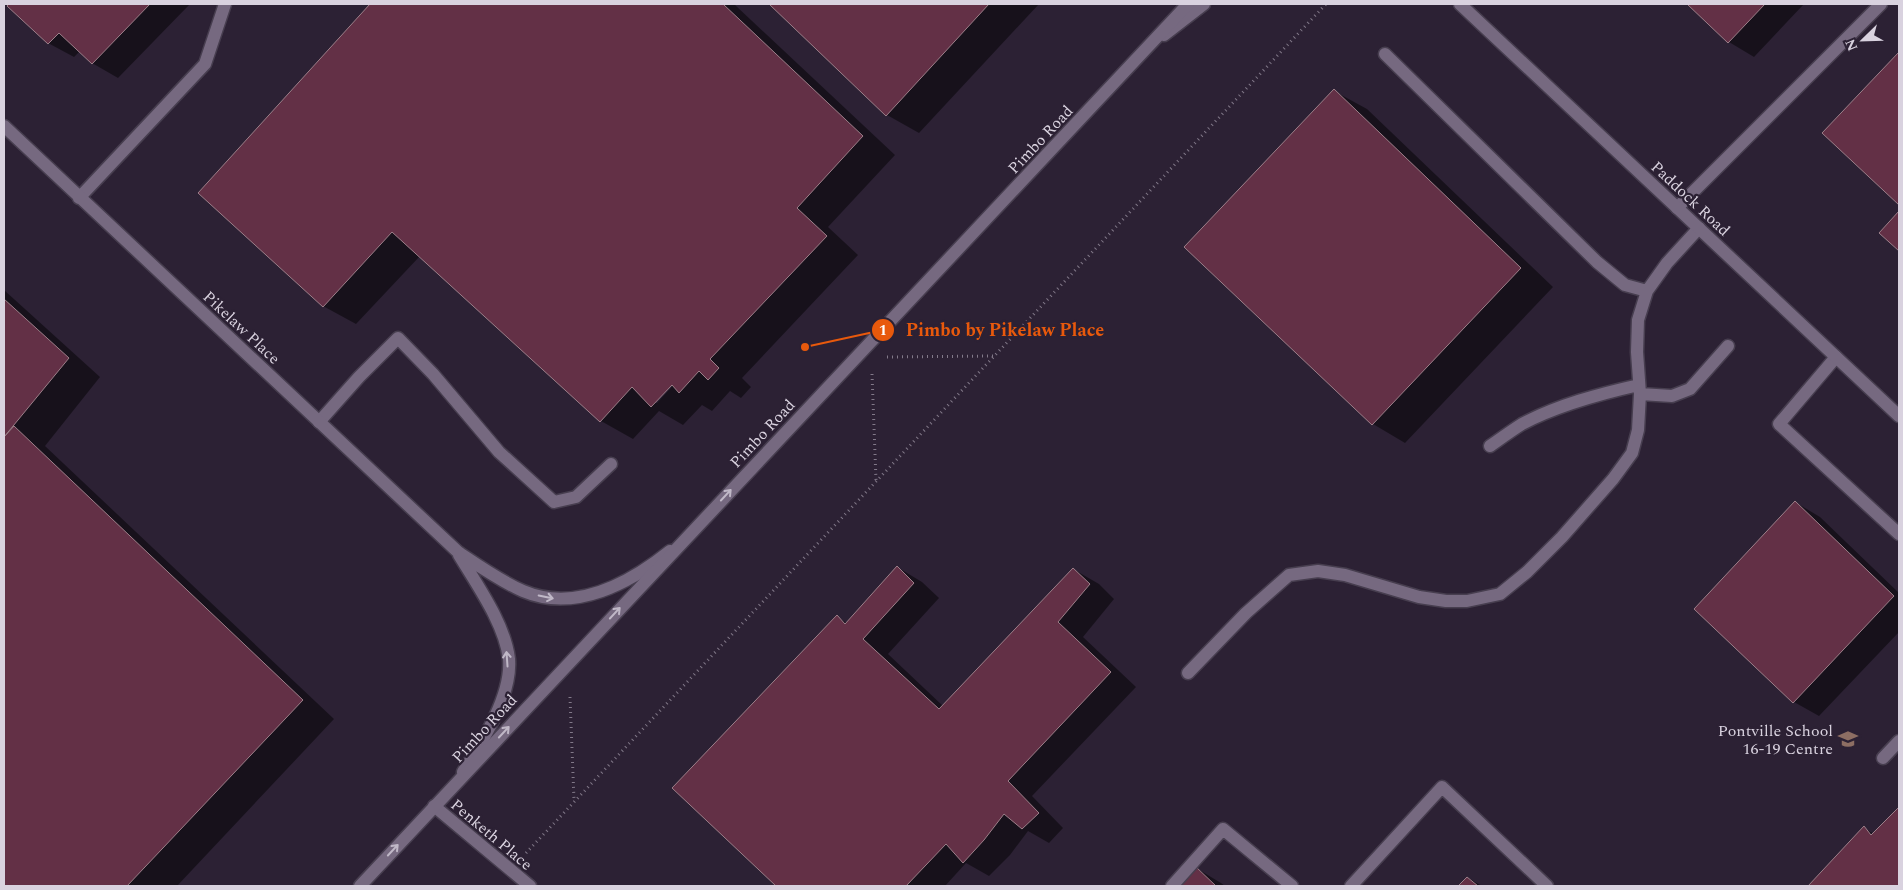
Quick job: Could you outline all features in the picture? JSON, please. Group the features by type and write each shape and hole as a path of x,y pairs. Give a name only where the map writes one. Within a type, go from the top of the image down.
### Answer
{"street":[{"path":"79,198 204,64 225,4"},
{"name":"Pimbo Road","path":"360,886 1188,4"},
{"path":"1148,47 1204,4"},
{"name":"Paddock Road","path":"1460,4 1899,416"},
{"path":"1677,208 1881,4"},
{"path":"1384,54 1597,262 1625,285 1647,291"},
{"name":"Pikelaw Place","path":"4,126 458,552 501,580 525,592 550,599 575,598 599,592 622,583 644,570 687,536"},
{"path":"1188,673 1246,613 1289,575 1318,571 1345,575 1419,597 1446,601 1467,601 1500,594 1527,572 1562,537 1613,479 1632,454 1638,430 1640,389 1638,320 1647,291 1667,263 1699,228"},
{"path":"319,422 359,377 398,338 433,374 499,452 554,502 576,496 611,464"},
{"path":"1490,446 1522,424 1565,405 1605,392 1640,389 1672,396 1690,389 1728,346"},
{"path":"1836,357 1779,424 1899,534"},
{"name":"Pikelaw Place","path":"456,782 494,718 506,687 509,660 504,639 495,618 458,552"},
{"path":"1883,758 1899,741"},
{"path":"1351,886 1442,787 1547,886"},
{"name":"Penketh Place","path":"434,806 530,886"},
{"path":"1172,886 1223,829 1292,886"}],"path":[{"path":"510,870 1326,4"},
{"path":"880,357 994,356"},
{"path":"872,366 876,480"},
{"path":"560,672 570,682 574,801"}],"building":[{"path":"9,4 150,4 92,64 59,33 48,44 7,6"},
{"path":"370,4 723,4 863,136 797,208 827,236 710,359 719,368 708,380 699,371 679,393 672,385 651,407 632,387 600,422 392,232 323,307 198,193"},
{"path":"769,4 989,4 886,116"},
{"path":"1687,4 1765,4 1728,43"},
{"path":"1899,52 1899,205 1822,133"},
{"path":"1334,89 1521,268 1372,425 1184,247"},
{"path":"1899,211 1899,251 1879,233"},
{"path":"4,299 69,358 4,437"},
{"path":"14,426 303,700 127,886 4,886 4,437"},
{"path":"1795,501 1894,596 1793,703 1694,609"},
{"path":"897,566 914,583 863,639 939,709 1073,568 1090,584 1058,622 1111,672 1008,781 1039,813 1022,829 1004,814 963,863 946,844 906,886 776,886 672,788 837,615 845,624"},
{"path":"1899,807 1899,886 1808,886 1864,826 1871,835"},
{"path":"1195,866 1216,886 1179,886"},
{"path":"1467,877 1478,886 1458,886"}],"place":[{"name":"Pimbo by Pikelaw Place","path":"805,347"},
{"name":"Pontville School 16-19 Centre","path":"1848,739"}]}
